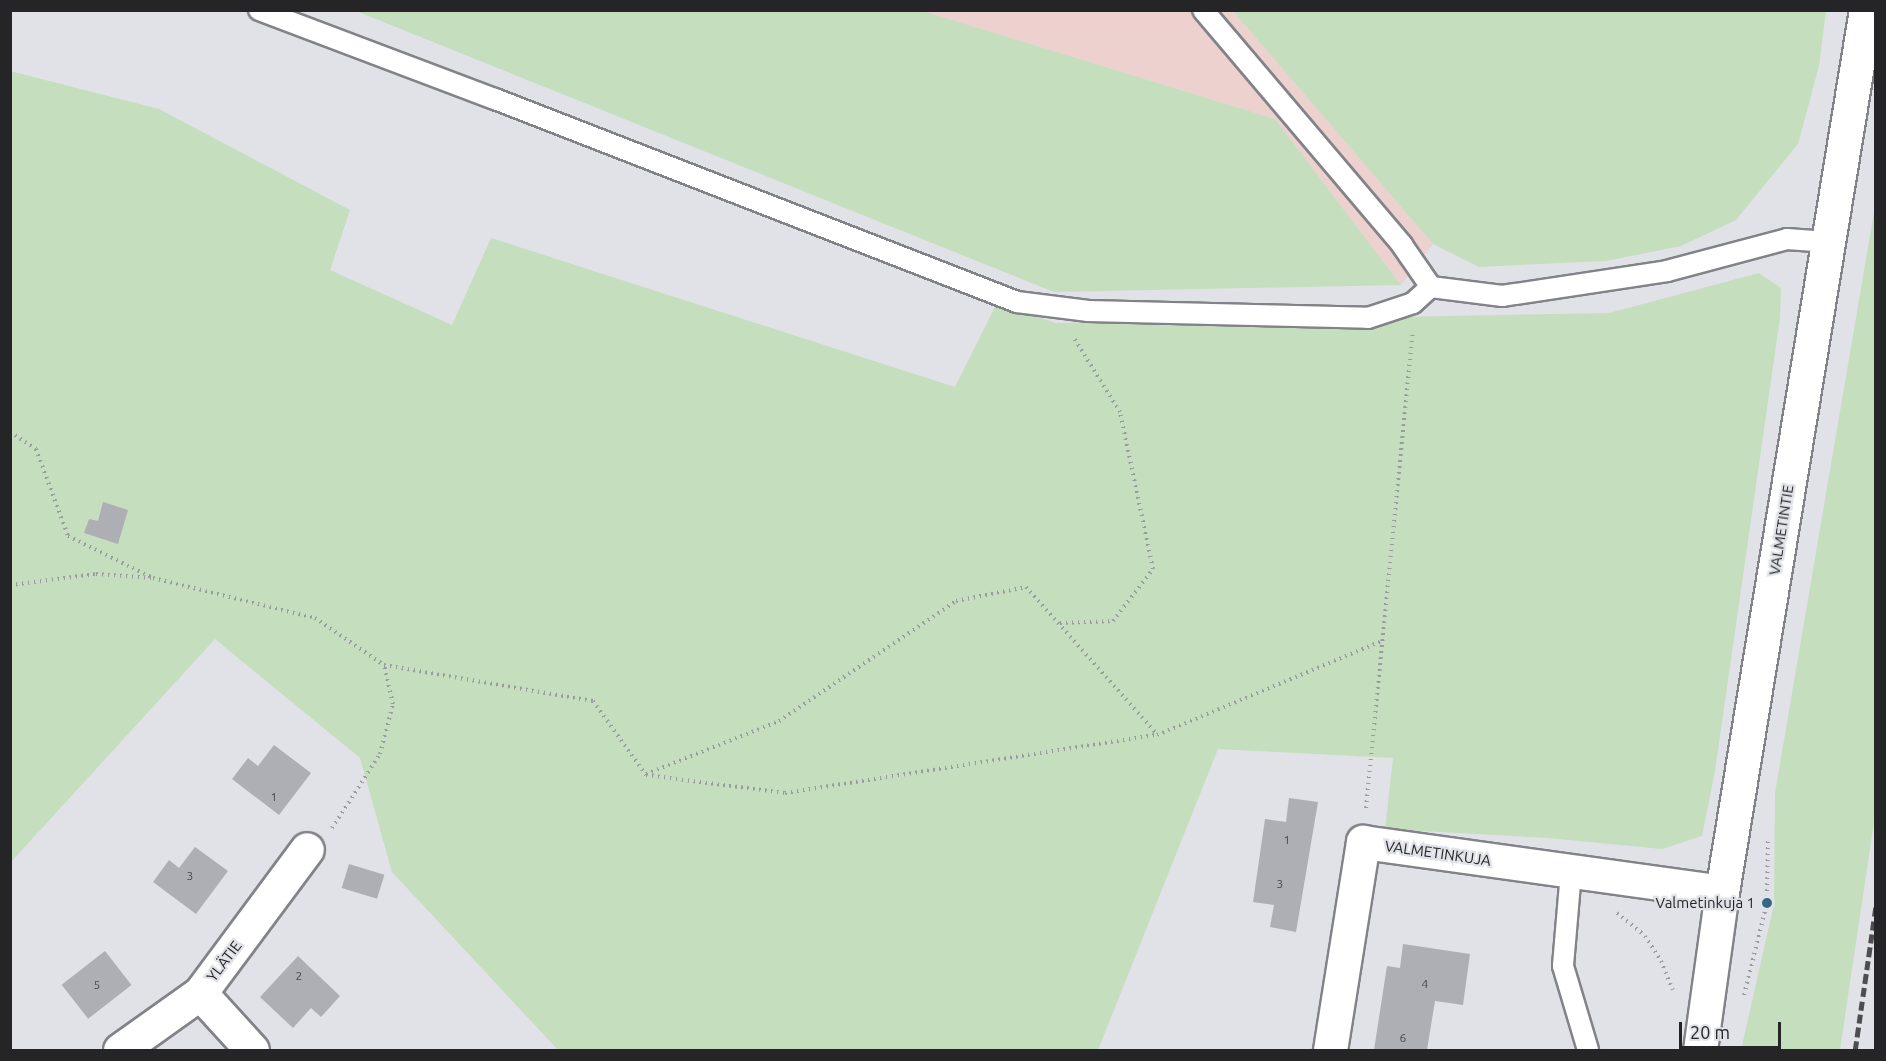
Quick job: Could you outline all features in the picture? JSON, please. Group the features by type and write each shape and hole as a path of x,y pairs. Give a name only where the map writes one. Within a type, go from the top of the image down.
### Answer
{"street":[{"name":"VALMETINTIE","path":"1700,1050 1722,892 1866,10"},
{"name":"VALMETINKUJA","path":"1363,842 1722,892"},
{"path":"1330,1050 1363,842"},
{"name":"YLÄTIE","path":"120,1050 200,993 307,849"},
{"path":"200,993 252,1050"}],"lane":[{"path":"259,10 1017,302 1088,311 1368,318 1413,303 1431,287"},
{"path":"1203,10 1395,237 1431,287 1502,296 1667,271 1787,239 1828,242"},
{"path":"1570,872 1563,966 1588,1050"}],"path":[{"path":"1363,842 1412,366 1413,303"},
{"path":"1055,307 1120,412 1153,569 1113,621 1059,623"},
{"path":"10,432 36,449 68,536 153,578"},
{"path":"10,585 96,574 153,578 315,618 384,665 593,701 646,775 786,793 1157,735 1382,641"},
{"path":"646,775 780,721 956,601 1026,586 1157,735"},
{"path":"307,849 333,826 380,754 393,704 384,665"},
{"path":"10,1046 15,1050"}],"shaded area":[{"path":"923,11 1233,11 1433,244 1401,285 1275,119"}],"green space":[{"path":"356,11 923,11 1275,119 1401,285 1054,292"},
{"path":"1233,11 1826,11 1819,66 1798,144 1736,220 1681,246 1606,261 1479,267 1433,244"},
{"path":"10,71 159,109 350,210 330,270 452,325 491,238 955,387 997,303 1056,323 1609,313 1759,273 1781,288 1780,318 1715,771 1702,836 1662,849 1548,838 1385,829 1393,758 1218,749 1098,1050 558,1050 392,872 360,758 215,639 11,862"},
{"path":"1875,206 1875,815 1840,1050 1741,1050 1774,904 1775,793"}],"building":[{"path":"103,502 128,510 118,544 84,533 89,519 98,521"},
{"path":"274,745 311,773 279,815 232,779 248,758 258,766"},
{"path":"1289,798 1318,802 1296,932 1270,927 1274,905 1253,902 1265,819 1286,822"},
{"path":"195,847 228,871 196,914 153,882 169,860 179,868"},
{"path":"349,864 384,875 377,899 342,888"},
{"path":"1403,944 1470,954 1463,1005 1435,1001 1427,1050 1374,1050 1387,966 1400,968"},
{"path":"105,951 131,985 88,1019 62,985"},
{"path":"298,956 340,996 321,1017 311,1008 293,1028 260,997"}],"railway":[{"path":"1855,1050 1876,904"}],"place":[{"name":"Valmetinkuja 1","path":"1767,903"}]}
